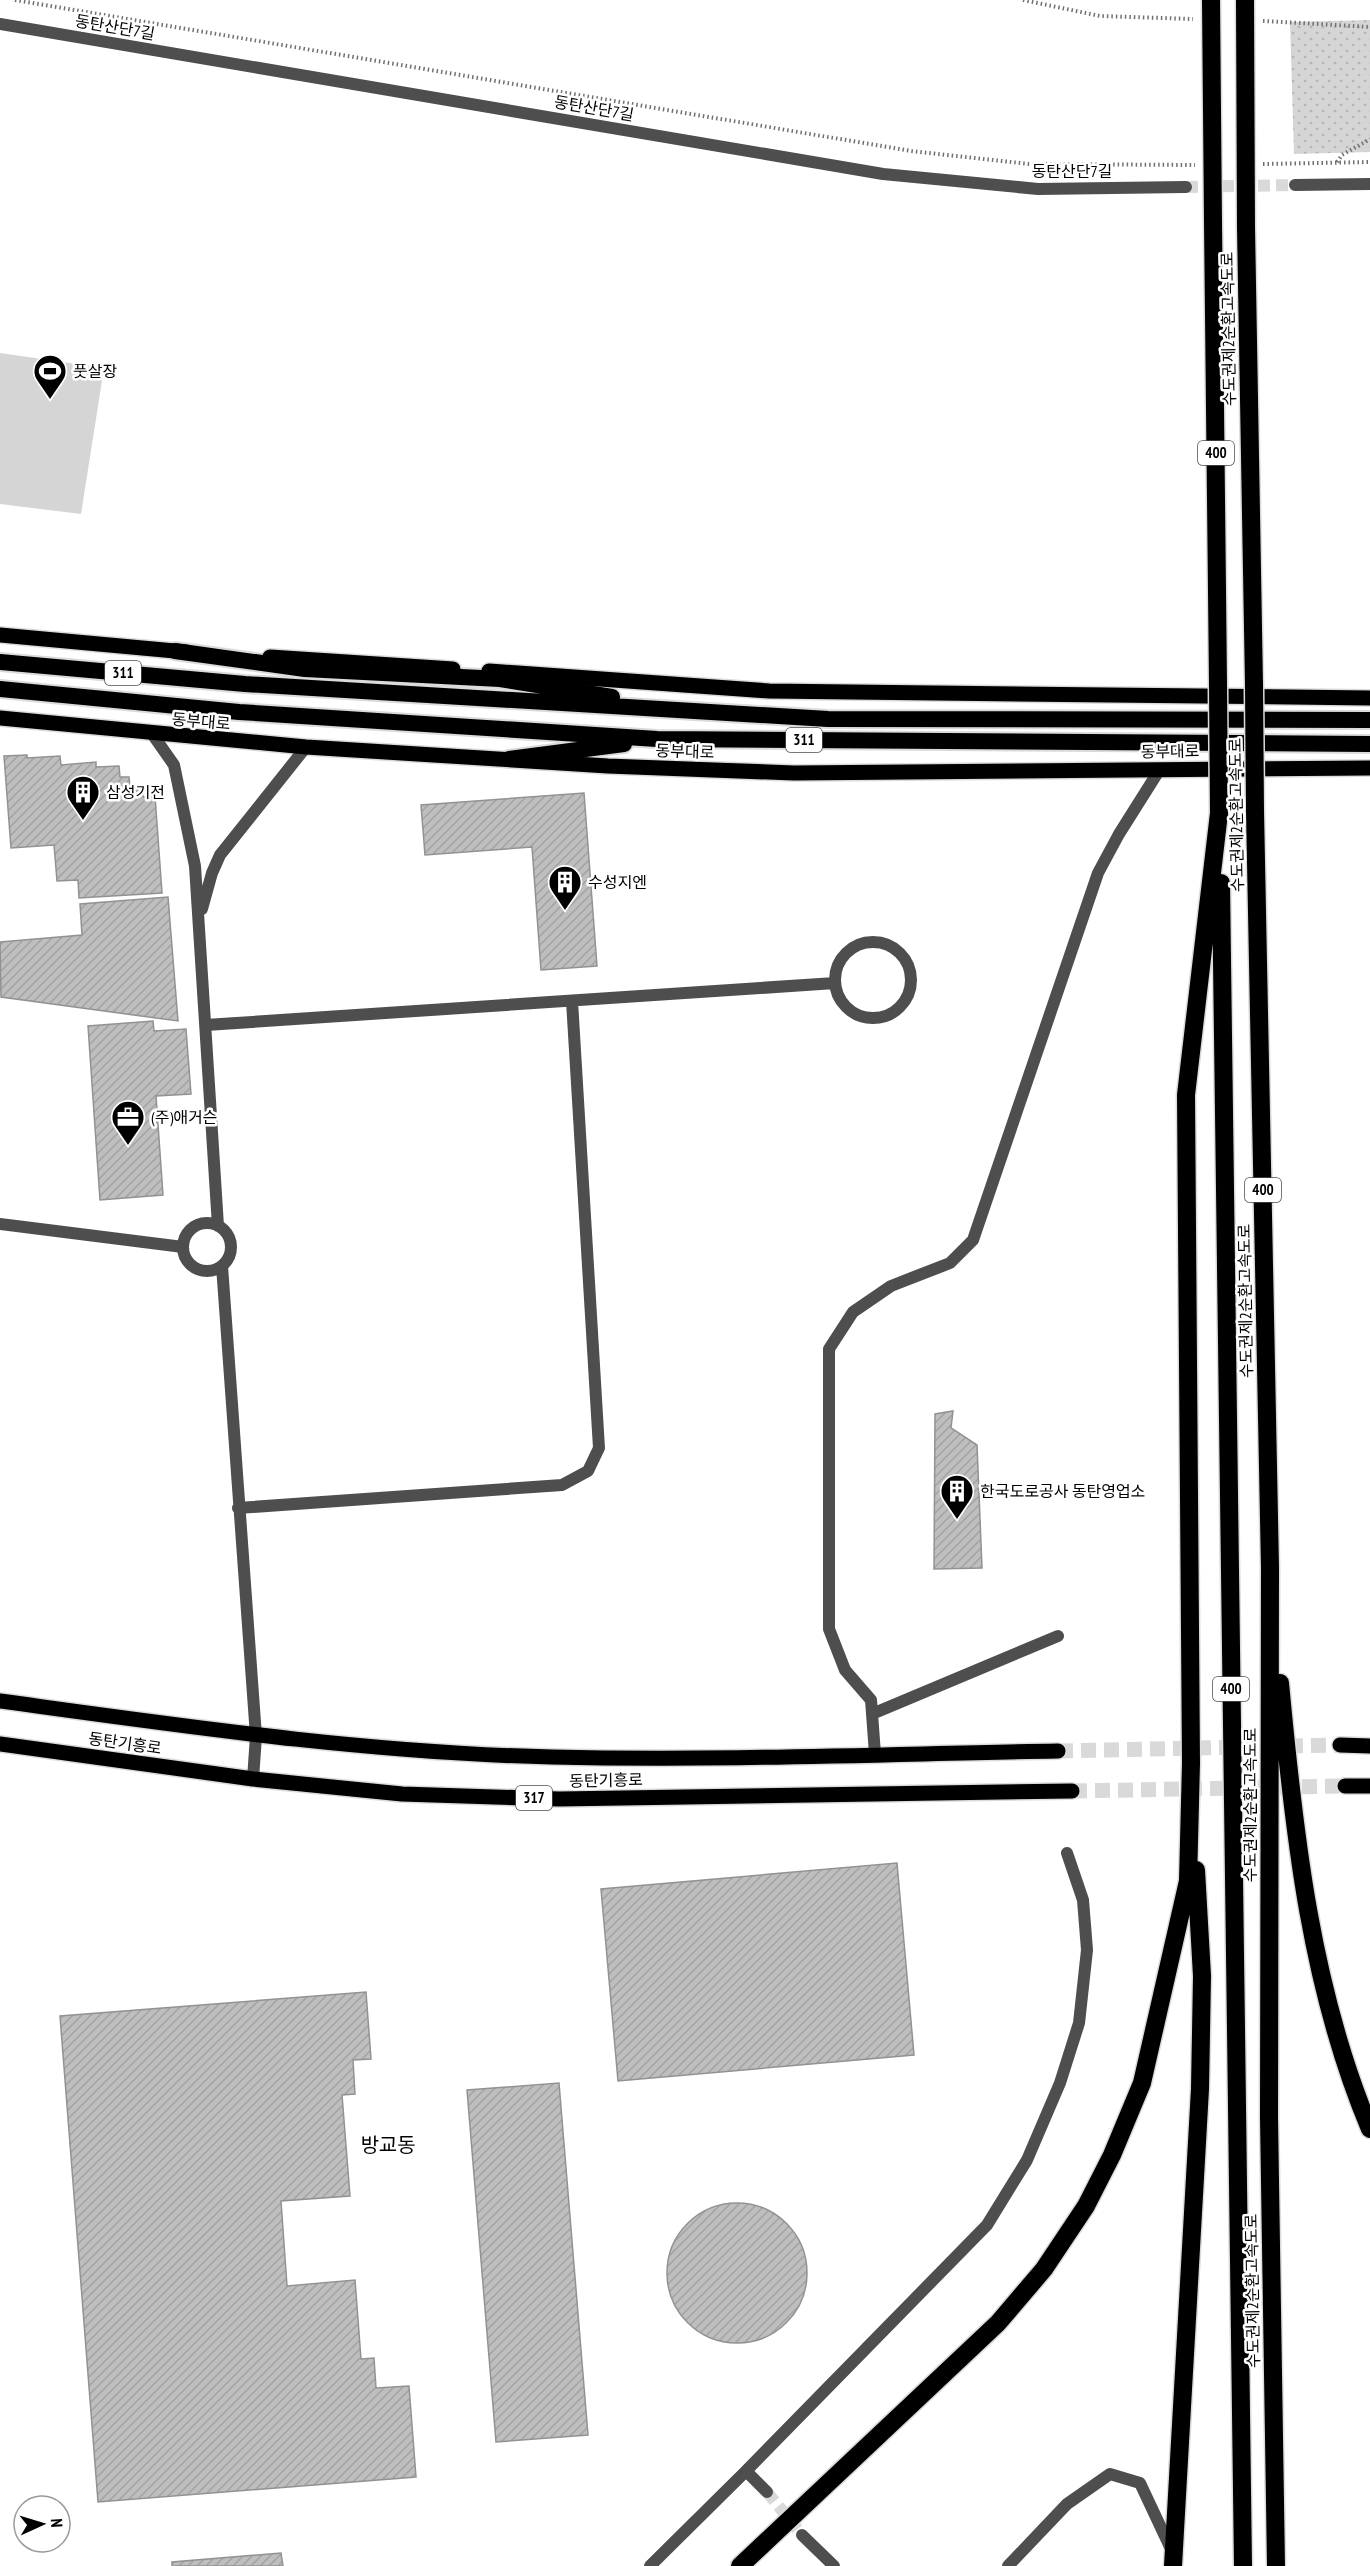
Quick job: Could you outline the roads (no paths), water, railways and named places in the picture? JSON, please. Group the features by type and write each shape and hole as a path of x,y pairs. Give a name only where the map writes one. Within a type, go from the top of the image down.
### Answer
{"highway":[{"name":"수도권제2순환고속도로","path":"1211,0 1243,2566"},
{"name":"수도권제2순환고속도로","path":"1245,0 1255,812 1270,1568 1269,2117 1276,2566"},
{"path":"175,651 305,669 500,679 708,712"},
{"name":"동부대로","path":"0,662 246,684 828,719 1370,720"},
{"name":"동부대로","path":"0,689 239,712 657,738 1370,744"},
{"path":"509,759 657,738"},
{"path":"740,2566 998,2323 1044,2269 1086,2206 1112,2155 1142,2083 1188,1881 1191,1763 1186,1095 1220,813"},
{"path":"1270,1568 1287,1755 1317,1958 1351,2084 1370,2129"},
{"path":"1173,2560 1200,2089 1202,1976 1191,1763"}],"main road":[{"path":"0,635 175,651 769,691 1370,698"},
{"name":"동부대로","path":"0,718 153,735 306,747 608,766 794,773 1370,768"},
{"name":"동탄기흥로","path":"0,1701 256,1736 473,1754 551,1757 1058,1751"},
{"name":"동탄기흥로","path":"0,1744 253,1779 402,1794 559,1799 1072,1791"},
{"path":"1340,1745 1370,1746"},
{"path":"1345,1786 1370,1786"}],"street":[{"name":"동탄산단7길","path":"0,24 882,174 1038,189 1186,187"},
{"path":"1295,185 1370,184"},
{"path":"153,735 174,765 195,866 218,1226"},
{"path":"199,922 212,873 220,855 306,747"},
{"path":"875,1754 872,1700 845,1670 829,1629 830,1349 852,1312 891,1286 950,1263 973,1240 1098,873 1119,834 1160,769"},
{"path":"866,942 879,942 891,946 908,963 911,975 906,1000 886,1016 874,1019 861,1017 850,1011 841,1001 835,983 838,964 845,954 854,946 866,942"},
{"path":"206,1025 835,983"},
{"path":"238,1508 562,1485 588,1471 599,1448 572,1001"},
{"path":"222,1266 208,1271 194,1267 184,1255 183,1247 188,1232 194,1227 210,1223 218,1226 229,1237 231,1245 230,1253 222,1266 256,1736 253,1779"},
{"path":"0,1224 183,1247"},
{"path":"872,1714 1058,1636"},
{"path":"650,2566 987,2226 1027,2160 1060,2083 1079,2023 1087,1950 1083,1900 1067,1853"},
{"path":"746,2471 767,2492"},
{"path":"1008,2566 1067,2504 1110,2474 1140,2483 1173,2560"},
{"path":"802,2535 834,2566"}],"tunnel":[{"path":"1186,187 1295,185"},
{"path":"1058,1751 1340,1745"},
{"path":"1072,1791 1345,1786"},
{"path":"767,2492 802,2535"}],"place":[{"name":"풋살장","path":"50,400"},
{"name":"삼성기전","path":"83,821"},
{"name":"수성지엔","path":"565,911"},
{"name":"(주)애거슨","path":"128,1146"},
{"name":"한국도로공사 동탄영업소","path":"957,1520"}],"district":[{"name":"방교동","path":"388,2145"}]}
